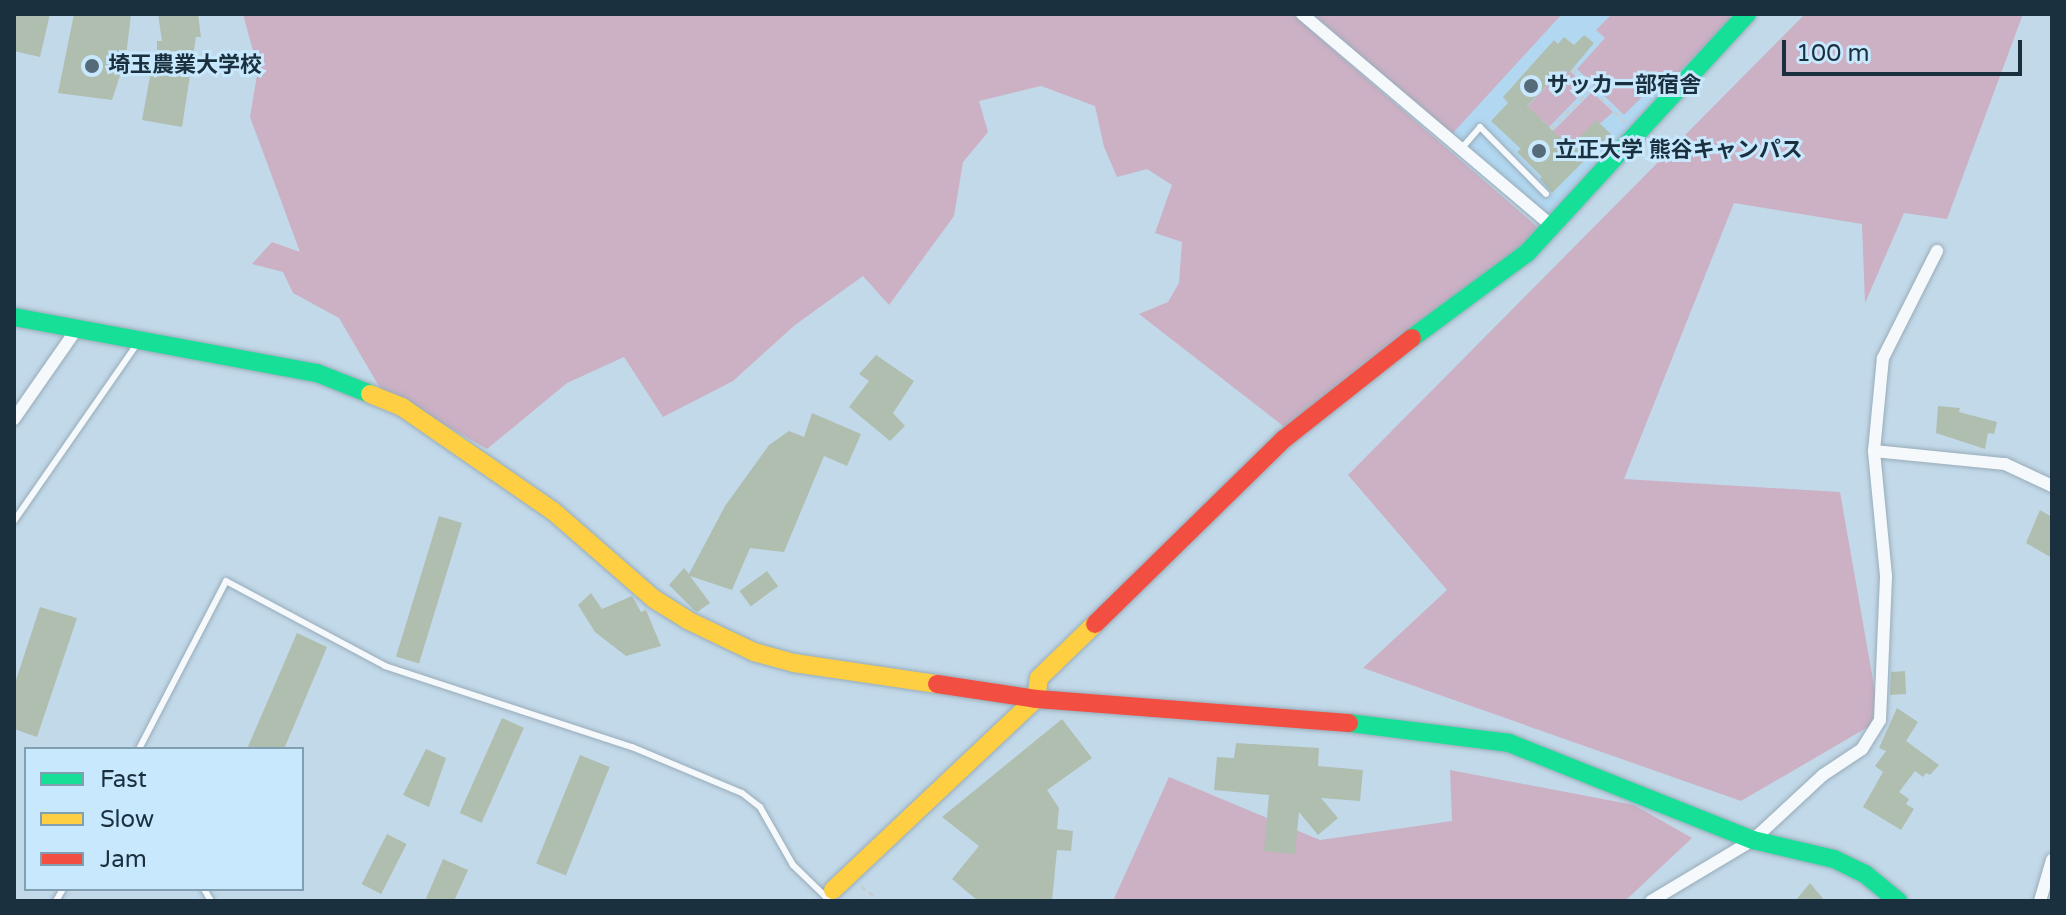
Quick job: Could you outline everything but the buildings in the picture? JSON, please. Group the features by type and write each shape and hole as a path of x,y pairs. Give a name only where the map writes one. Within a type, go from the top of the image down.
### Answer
{"street":[{"path":"1302,14 1551,225"},
{"path":"833,891 1036,699 1039,678 1284,439 1358,377 1527,253 1746,14"},
{"path":"1651,901 1753,840 1823,775 1862,749 1880,720 1886,576 1874,451 1883,358 1937,251"},
{"path":"14,317 317,373 402,407 553,511 654,599 687,620 754,652 794,663 1036,699 1393,726 1509,743 1753,840 1834,859 1865,874 1898,901"},
{"path":"14,419 76,330"},
{"path":"1874,451 2005,464 2052,486"},
{"path":"2040,901 2052,860"}],"lane":[{"path":"1461,149 1480,127 1546,194"},
{"path":"14,521 139,341"},
{"path":"140,747 226,581 385,666 632,747 742,793 760,807 793,865 833,891"}],"path":[{"path":"1572,69 1625,122"},
{"path":"1551,129 1592,88"},
{"path":"833,891 880,901"}],"shaded area":[{"path":"243,14 1292,14 1541,230 1522,252 1287,429 1139,314 1168,302 1179,283 1182,242 1155,233 1172,185 1147,169 1117,177 1104,147 1095,106 1041,86 979,101 988,132 963,162 954,216 889,305 863,276 795,325 733,381 663,417 624,357 567,383 487,449 380,388 339,318 293,293 283,272 252,264 272,242 300,252 250,117 258,69"},
{"name":"立正大学 熊谷キャンパス","path":"1302,14 1753,14 1544,227"},
{"path":"1313,14 1562,14 1451,135"},
{"path":"1612,14 1729,14 1731,19 1663,88 1656,83 1624,115 1577,69 1605,38 1596,30"},
{"path":"1805,14 2023,14 1947,219 1904,213 1865,303 1862,224 1734,203 1624,479 1840,492 1880,720 1741,801 1363,668 1447,590 1348,475"},
{"path":"1563,69 1568,73 1570,71 1587,88 1549,127 1523,111"},
{"path":"1592,92 1613,112 1556,162 1553,131"},
{"path":"1450,770 1634,805 1692,838 1625,901 1113,901 1169,777 1320,840 1452,821"}],"traffic: fast":[{"path":"1412,338 1527,253 1747,14"},
{"path":"14,317 317,373 370,394"},
{"path":"1349,723 1509,743 1753,840 1834,859 1865,874 1898,901"}],"traffic: slow":[{"path":"370,394 402,407 553,511 654,599 687,620 754,652 794,663 937,684"},
{"path":"833,890 1036,699 1039,678 1095,624"}],"traffic: jam":[{"path":"1095,624 1284,439 1412,338"},
{"path":"937,684 1036,699 1349,723"}],"place":[{"name":"埼玉農業大学校","path":"92,66"},
{"name":"サッカー部宿舎","path":"1531,86"},
{"name":"立正大学 熊谷キャンパス","path":"1539,151"}]}
